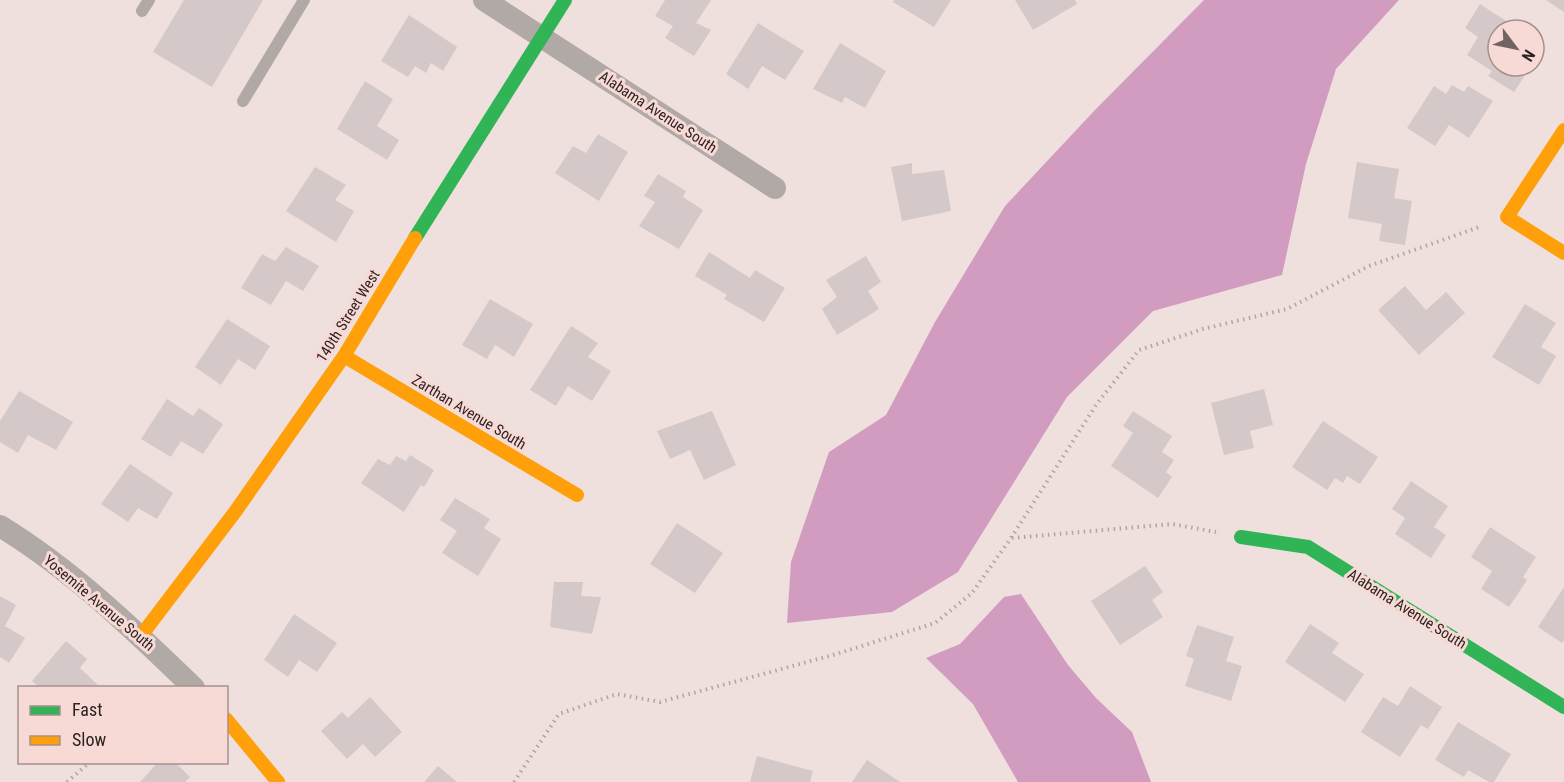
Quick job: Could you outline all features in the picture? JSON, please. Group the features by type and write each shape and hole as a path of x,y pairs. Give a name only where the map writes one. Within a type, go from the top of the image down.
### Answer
{"street":[{"name":"Alabama Avenue South","path":"484,0 775,188"},
{"name":"140th Street West","path":"140,637 235,512 344,356 565,0"},
{"path":"1564,130 1507,217 1564,253"},
{"name":"Zarthan Avenue South","path":"344,356 577,495"},
{"name":"Yosemite Avenue South","path":"0,526 23,540 84,587 193,686"},
{"name":"Alabama Avenue South","path":"1241,537 1308,547 1564,707"},
{"path":"228,721 278,782"}],"lane":[{"path":"243,101 304,0"}],"path":[{"path":"514,782 559,714 617,694 660,702 833,655 934,623 972,592 1011,538 1096,405 1139,350 1203,329 1287,309 1369,266 1507,217"},
{"path":"1011,538 1172,524 1241,537"},
{"path":"67,782 88,764"}],"shaded area":[{"path":"1204,0 1399,0 1336,69 1306,164 1282,275 1153,311 1067,397 958,572 892,612 787,623 791,562 829,452 886,415 935,322 1005,206 1095,110"},
{"path":"1021,594 1068,665 1096,698 1132,732 1151,782 1018,782 973,704 926,658 960,644 1004,597"}],"building":[{"path":"184,0 263,0 212,87 153,52"},
{"path":"665,0 711,0 696,23 711,30 694,56 665,38 673,26 655,16"},
{"path":"894,0 951,0 934,27 893,2"},
{"path":"1015,0 1075,0 1077,4 1033,30"},
{"path":"1546,0 1564,0 1564,12"},
{"path":"1480,4 1502,18 1486,18 1486,67 1467,55 1478,37 1465,28"},
{"path":"409,15 457,47 443,71 431,63 426,73 415,66 408,77 381,61"},
{"path":"758,23 804,51 785,80 762,66 748,89 726,74"},
{"path":"840,43 886,71 865,108 845,97 842,103 813,89"},
{"path":"1491,78 1523,78 1514,92"},
{"path":"365,81 393,99 377,126 399,140 387,160 337,129"},
{"path":"1452,85 1464,92 1468,86 1493,101 1469,138 1449,125 1435,146 1407,128 1434,86 1446,94"},
{"path":"598,134 628,152 599,201 555,173 573,146 586,153"},
{"path":"1357,162 1399,169 1394,198 1412,201 1405,245 1379,241 1382,224 1348,218"},
{"path":"912,163 912,174 944,170 951,211 902,221 891,167"},
{"path":"315,167 346,185 335,200 354,211 336,242 286,211"},
{"path":"658,174 686,191 683,197 703,210 679,249 639,226 655,202 644,196"},
{"path":"286,247 319,266 303,291 286,281 271,305 241,288 262,254 275,261"},
{"path":"709,252 750,278 755,270 785,288 764,322 724,299 727,295 695,276"},
{"path":"866,256 881,282 868,291 879,309 837,335 822,309 837,297 826,280"},
{"path":"1405,286 1426,310 1446,292 1465,313 1419,355 1378,310"},
{"path":"490,299 533,324 514,357 495,345 487,359 462,345"},
{"path":"1525,304 1556,323 1541,347 1556,356 1539,385 1492,357"},
{"path":"227,319 270,346 255,370 238,359 221,385 195,367"},
{"path":"571,326 598,343 588,357 611,371 592,401 568,386 556,406 530,390"},
{"path":"1264,389 1273,425 1250,431 1254,448 1224,455 1211,403"},
{"path":"19,391 73,422 56,450 28,435 18,453 0,442 0,421"},
{"path":"167,399 193,416 199,408 223,424 203,454 181,441 171,457 141,439"},
{"path":"712,411 736,465 704,480 690,450 670,459 657,431"},
{"path":"1133,411 1172,436 1162,452 1174,460 1166,472 1172,477 1158,498 1111,466 1133,433 1123,426"},
{"path":"1323,421 1378,457 1360,484 1347,476 1343,483 1335,478 1327,490 1292,467"},
{"path":"410,455 434,470 424,487 421,485 404,512 361,483 378,459 390,465 396,456 406,461"},
{"path":"130,464 173,493 157,519 138,508 128,522 101,504"},
{"path":"1411,481 1448,506 1434,527 1446,535 1431,558 1395,534 1405,518 1392,509"},
{"path":"455,498 490,519 484,528 501,539 478,576 442,553 457,531 440,520"},
{"path":"677,523 723,553 695,593 650,564"},
{"path":"1490,527 1536,557 1523,577 1527,580 1509,607 1481,589 1492,571 1471,557"},
{"path":"1145,566 1163,592 1152,600 1163,617 1120,645 1091,601"},
{"path":"554,582 583,582 581,596 601,597 592,634 550,627"},
{"path":"1564,587 1564,640 1562,643 1538,627"},
{"path":"0,596 16,605 5,626 25,638 9,663 0,657"},
{"path":"294,614 337,643 317,672 299,660 288,677 264,660"},
{"path":"1310,624 1339,643 1332,653 1364,674 1345,702 1285,662"},
{"path":"1197,625 1234,637 1226,661 1242,666 1231,701 1185,686 1194,659 1186,656"},
{"path":"66,641 87,659 80,668 98,685 38,686 32,681"},
{"path":"1410,686 1442,707 1428,729 1421,725 1400,757 1361,732 1383,697 1398,706"},
{"path":"370,697 402,732 375,757 363,744 347,759 321,731 342,712 348,718"},
{"path":"1458,722 1511,754 1494,782 1489,782 1468,770 1464,777 1435,760"},
{"path":"757,756 813,771 810,782 750,782"},
{"path":"867,760 900,782 852,782"},
{"path":"156,764 177,764 190,777 185,782 140,782"},
{"path":"438,766 457,782 424,782"}],"traffic: fast":[{"path":"415,238 565,0"},
{"path":"1241,537 1308,547 1564,707"}],"traffic: slow":[{"path":"1564,130 1507,217 1564,253"},
{"path":"140,637 235,512 344,356 415,238"},
{"path":"344,356 577,495"},
{"path":"228,721 278,782"}]}
